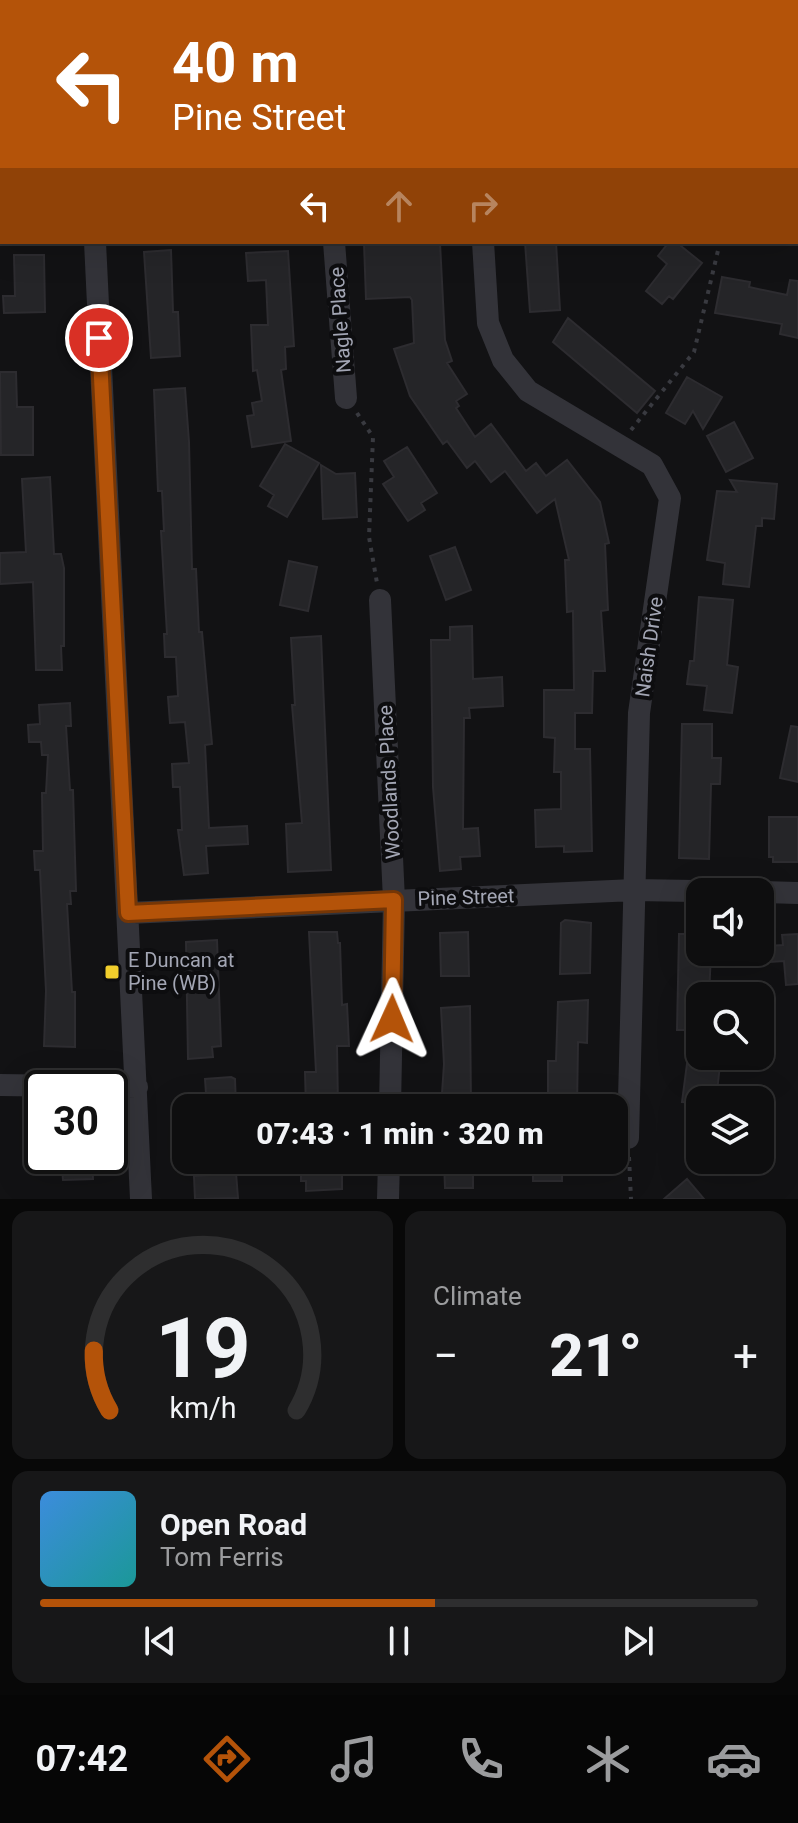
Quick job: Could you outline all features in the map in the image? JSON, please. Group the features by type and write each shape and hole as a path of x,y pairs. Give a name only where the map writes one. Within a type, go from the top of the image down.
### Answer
{"street":[{"path":"95,244 141,1199"},
{"name":"Nagle Place","path":"334,244 346,398"},
{"name":"Naish Drive","path":"483,244 488,323 503,360 528,391 652,465 670,498 639,713 628,1147"},
{"name":"Woodlands Place","path":"380,600 394,900 390,1094"},
{"name":"Pine Street","path":"128,913 634,890 686,891"},
{"name":"Pine Street","path":"774,892 798,893"},
{"path":"0,1085 137,1087"},
{"path":"388,1199 389,1174"}],"path":[{"path":"619,445 694,352 720,244"},
{"path":"346,398 373,437 369,537 380,600"},
{"path":"628,1147 631,1199"}],"building":[{"path":"364,244 440,244 445,340 452,361 447,363 467,394 456,401 459,406 456,408 475,437 491,424 526,471 536,463 546,476 567,460 600,502 609,543 605,544 608,610 601,611 605,671 593,671 592,713 575,713 575,749 590,749 592,851 564,852 564,846 536,847 535,810 561,809 561,772 554,772 555,738 544,737 544,690 574,690 573,611 567,612 565,560 569,560 555,499 537,513 505,471 491,482 475,461 467,468 447,441 443,444 410,396 394,349 414,343 412,300 410,297 366,299"},
{"path":"525,244 556,244 560,310 530,312"},
{"path":"667,244 678,244 702,263 673,299 669,296 662,304 646,291 667,264 658,256"},
{"path":"171,250 173,312 178,312 180,356 151,358 144,252"},
{"path":"288,251 294,346 285,347 286,369 281,370 291,441 252,447 247,416 254,415 252,403 262,401 257,370 253,371 251,325 268,325 266,280 248,281 246,253"},
{"path":"14,255 44,255 45,312 4,313 3,296 15,296"},
{"path":"722,277 750,282 749,287 787,295 790,280 798,281 798,338 780,334 782,324 715,313"},
{"path":"568,318 655,391 637,413 553,342"},
{"path":"0,372 16,372 17,407 33,407 33,455 1,455"},
{"path":"687,377 722,397 703,429 693,411 685,424 666,413"},
{"path":"185,388 192,569 196,569 199,632 202,632 212,744 205,745 209,828 247,826 248,844 206,846 208,873 184,875 178,830 182,830 180,787 173,787 172,764 189,763 185,722 170,723 168,697 178,696 176,657 165,657 164,634 167,634 161,531 164,531 162,491 158,491 154,390"},
{"path":"734,422 753,458 726,472 707,436"},
{"path":"285,444 319,463 287,517 268,506 274,495 260,486"},
{"path":"407,447 437,493 421,503 425,510 408,521 383,484 394,477 384,461"},
{"path":"321,465 336,474 355,473 357,517 323,519"},
{"path":"50,477 54,554 61,554 64,568 64,646 61,646 62,670 36,670 33,582 0,584 0,553 26,552 22,479"},
{"path":"730,480 777,484 774,519 762,518 762,526 756,526 749,587 723,584 725,563 707,560 717,491 737,492"},
{"path":"455,547 471,590 446,600 430,556"},
{"path":"289,561 317,567 308,611 280,605"},
{"path":"699,597 733,600 727,665 738,667 732,713 704,710 707,686 687,684 690,661 694,661"},
{"path":"472,626 473,679 502,677 503,706 469,708 470,718 464,718 463,829 478,828 480,856 460,857 461,869 440,871 433,787 431,640 450,640 450,627"},
{"path":"321,636 331,870 288,872 286,824 302,823 292,705 295,705 291,638"},
{"path":"70,703 71,726 66,726 70,790 73,790 76,891 70,891 71,904 67,904 72,992 75,992 75,1047 44,1046 46,991 40,870 35,870 34,851 43,851 42,793 46,793 48,755 42,755 41,742 29,742 28,725 40,724 39,705"},
{"path":"682,724 712,724 712,758 721,758 720,784 711,784 709,859 679,858"},
{"path":"791,726 798,727 798,782 780,778"},
{"path":"769,817 798,817 798,862 773,862 773,857 769,857"},
{"path":"565,920 591,923 590,973 560,974 561,923"},
{"path":"309,932 337,932 342,1005 347,1004 349,1046 337,1046 338,1094 306,1094 305,1072 316,1072"},
{"path":"468,932 469,976 441,976 440,933"},
{"path":"679,934 686,934 686,966 710,966 710,982 686,982 686,1030 677,1030"},
{"path":"798,934 798,984 786,985 784,961 774,962 774,946 783,945 782,935"},
{"path":"217,940 221,1046 212,1047 213,1057 188,1059 186,942"},
{"path":"588,1000 587,1043 578,1042 577,1094 548,1094 548,1061 556,1061 558,1002"},
{"path":"470,1006 471,1094 442,1094 441,1008"},
{"path":"686,1070 719,1070 718,1086 686,1086 686,1102 682,1102"},
{"path":"231,1077 235,1079 236,1094 206,1094 205,1079"},
{"path":"62,1174 93,1174 93,1179 63,1180"},
{"path":"236,1174 238,1198 195,1199 194,1176"},
{"path":"301,1174 342,1174 342,1189 306,1191 306,1181 301,1181"},
{"path":"444,1174 514,1174 473,1175 473,1188 445,1188"},
{"path":"533,1174 562,1174 562,1181 533,1181"},
{"path":"687,1179 704,1199 664,1199"}],"place":[{"name":"E Duncan at Pine (WB)","path":"112,972"}],"route":[{"path":"99,338 128,913 394,900 392,1019"}]}
